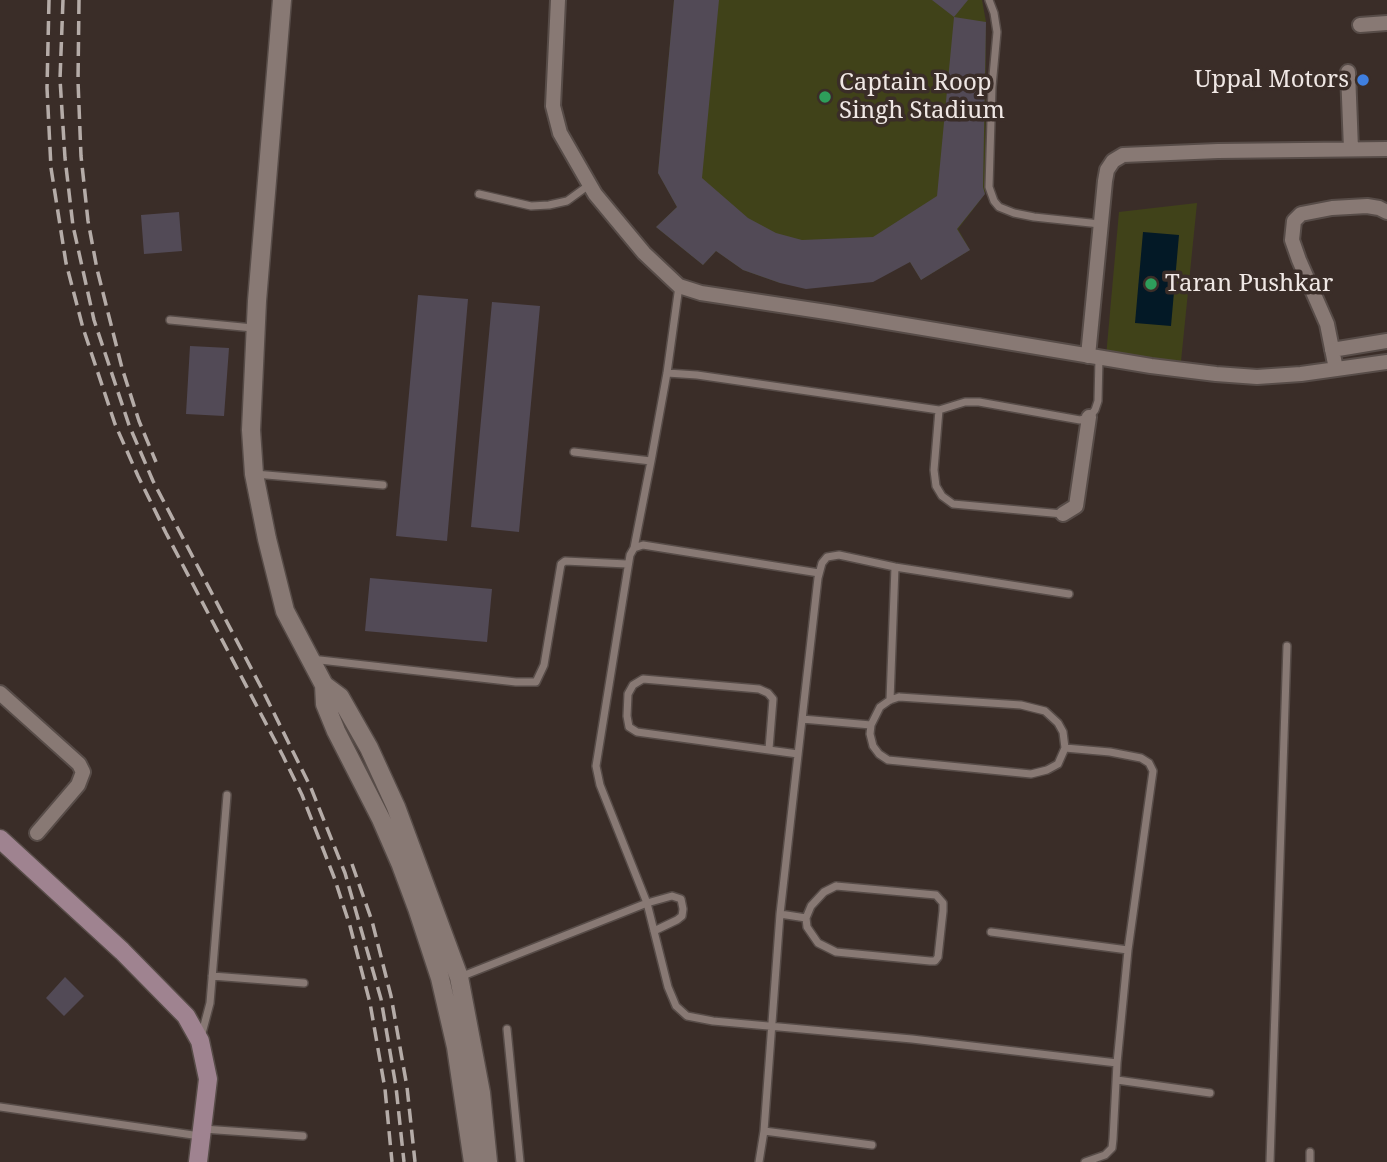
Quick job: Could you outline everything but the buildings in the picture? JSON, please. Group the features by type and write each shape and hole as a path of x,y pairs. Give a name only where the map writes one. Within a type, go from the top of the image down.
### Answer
{"main road":[{"path":"0,839 131,960 186,1016 200,1041 208,1079 198,1162"}],"street":[{"path":"282,0 256,328 251,430 254,474 285,611 324,685 325,704 336,730 401,865 440,978 456,1047 473,1162"},
{"path":"558,0 553,106 560,133 595,194 644,253 679,286 701,293 1190,371 1257,377 1387,362"},
{"path":"1360,24 1387,23"},
{"path":"1348,72 1351,149"},
{"path":"1093,357 1104,181 1112,161 1124,155 1387,149"},
{"path":"1336,369 1327,324 1292,240 1294,220 1301,214 1332,208 1367,206 1387,212"},
{"path":"1332,350 1387,341"},
{"path":"1063,514 1076,506 1089,417"},
{"path":"324,685 340,697 369,748 396,807 459,977 481,1093 488,1162"},
{"path":"0,693 79,764 82,772 78,785 37,833"}],"lane":[{"path":"989,0 997,32 992,87 989,187 994,201 999,207 1014,213 1101,224"},
{"path":"479,194 531,205 549,205 567,201 589,184"},
{"path":"679,286 667,373 634,548 628,564 596,766 600,785 647,903 668,987 676,1006 687,1016 713,1021 912,1039 1117,1063"},
{"path":"170,320 256,328"},
{"path":"667,373 939,410 965,402 979,402 1080,420 1089,417 1098,401 1093,357"},
{"path":"939,410 934,470 936,486 942,496 953,504 1063,514"},
{"path":"574,452 651,461"},
{"path":"254,474 383,485"},
{"path":"634,548 643,545 819,573"},
{"path":"759,1162 764,1131 780,914 821,563 827,557 838,555 895,567 1069,594"},
{"path":"311,659 536,682 544,665 561,564 565,561 628,564"},
{"path":"890,700 895,567"},
{"path":"1270,1162 1287,646"},
{"path":"769,749 773,699 759,689 643,679 634,685 628,694 629,727 637,733 798,754"},
{"path":"899,697 1021,705 1045,711 1058,723 1063,732 1065,748 1058,764 1031,774 900,762 888,760 879,754 873,746 870,734 872,725 880,708 899,697"},
{"path":"802,719 872,725"},
{"path":"1065,748 1141,758 1149,763 1153,771 1128,950 1117,1063 1114,1139 1112,1148 1105,1155 1085,1162"},
{"path":"200,1041 212,976 227,795"},
{"path":"836,886 936,895 943,903 938,957 935,961 836,952 818,943 807,927 806,918 811,906 824,892 836,886"},
{"path":"459,977 647,903 672,896 681,899 682,916 654,931"},
{"path":"780,914 806,918"},
{"path":"991,932 1128,950"},
{"path":"212,976 304,983"},
{"path":"507,1029 520,1162"},
{"path":"1117,1080 1210,1093"},
{"path":"0,1107 202,1133 303,1136"},
{"path":"764,1131 872,1145"},
{"path":"1310,1152 1310,1162"}],"green space":[{"name":"Captain Roop Singh Stadium","path":"674,0 982,0 986,22 985,194 958,229 970,250 921,280 910,262 780,283 743,270 716,251 703,265 656,227 677,207 658,173"},
{"name":"Taran Pushkar","path":"1197,203 1181,361 1106,357 1119,212"}],"water":[{"path":"1143,232 1179,235 1171,326 1135,323"}],"railway":[{"path":"49,0 47,88 51,168 66,263 83,328 115,424 138,476 283,756 302,795 334,877 370,1003 385,1089 392,1162"},
{"path":"63,0 60,79 65,158 73,226 94,320 129,425 153,481 311,788 345,873 381,999 396,1087 404,1162"},
{"path":"79,0 81,156 88,221 122,368 156,462"},
{"path":"352,864 372,921 391,996 407,1087 415,1162"}],"place":[{"name":"Uppal Motors","path":"1363,80"},
{"name":"Captain Roop Singh Stadium","path":"825,97"},
{"name":"Taran Pushkar","path":"1151,284"}]}
